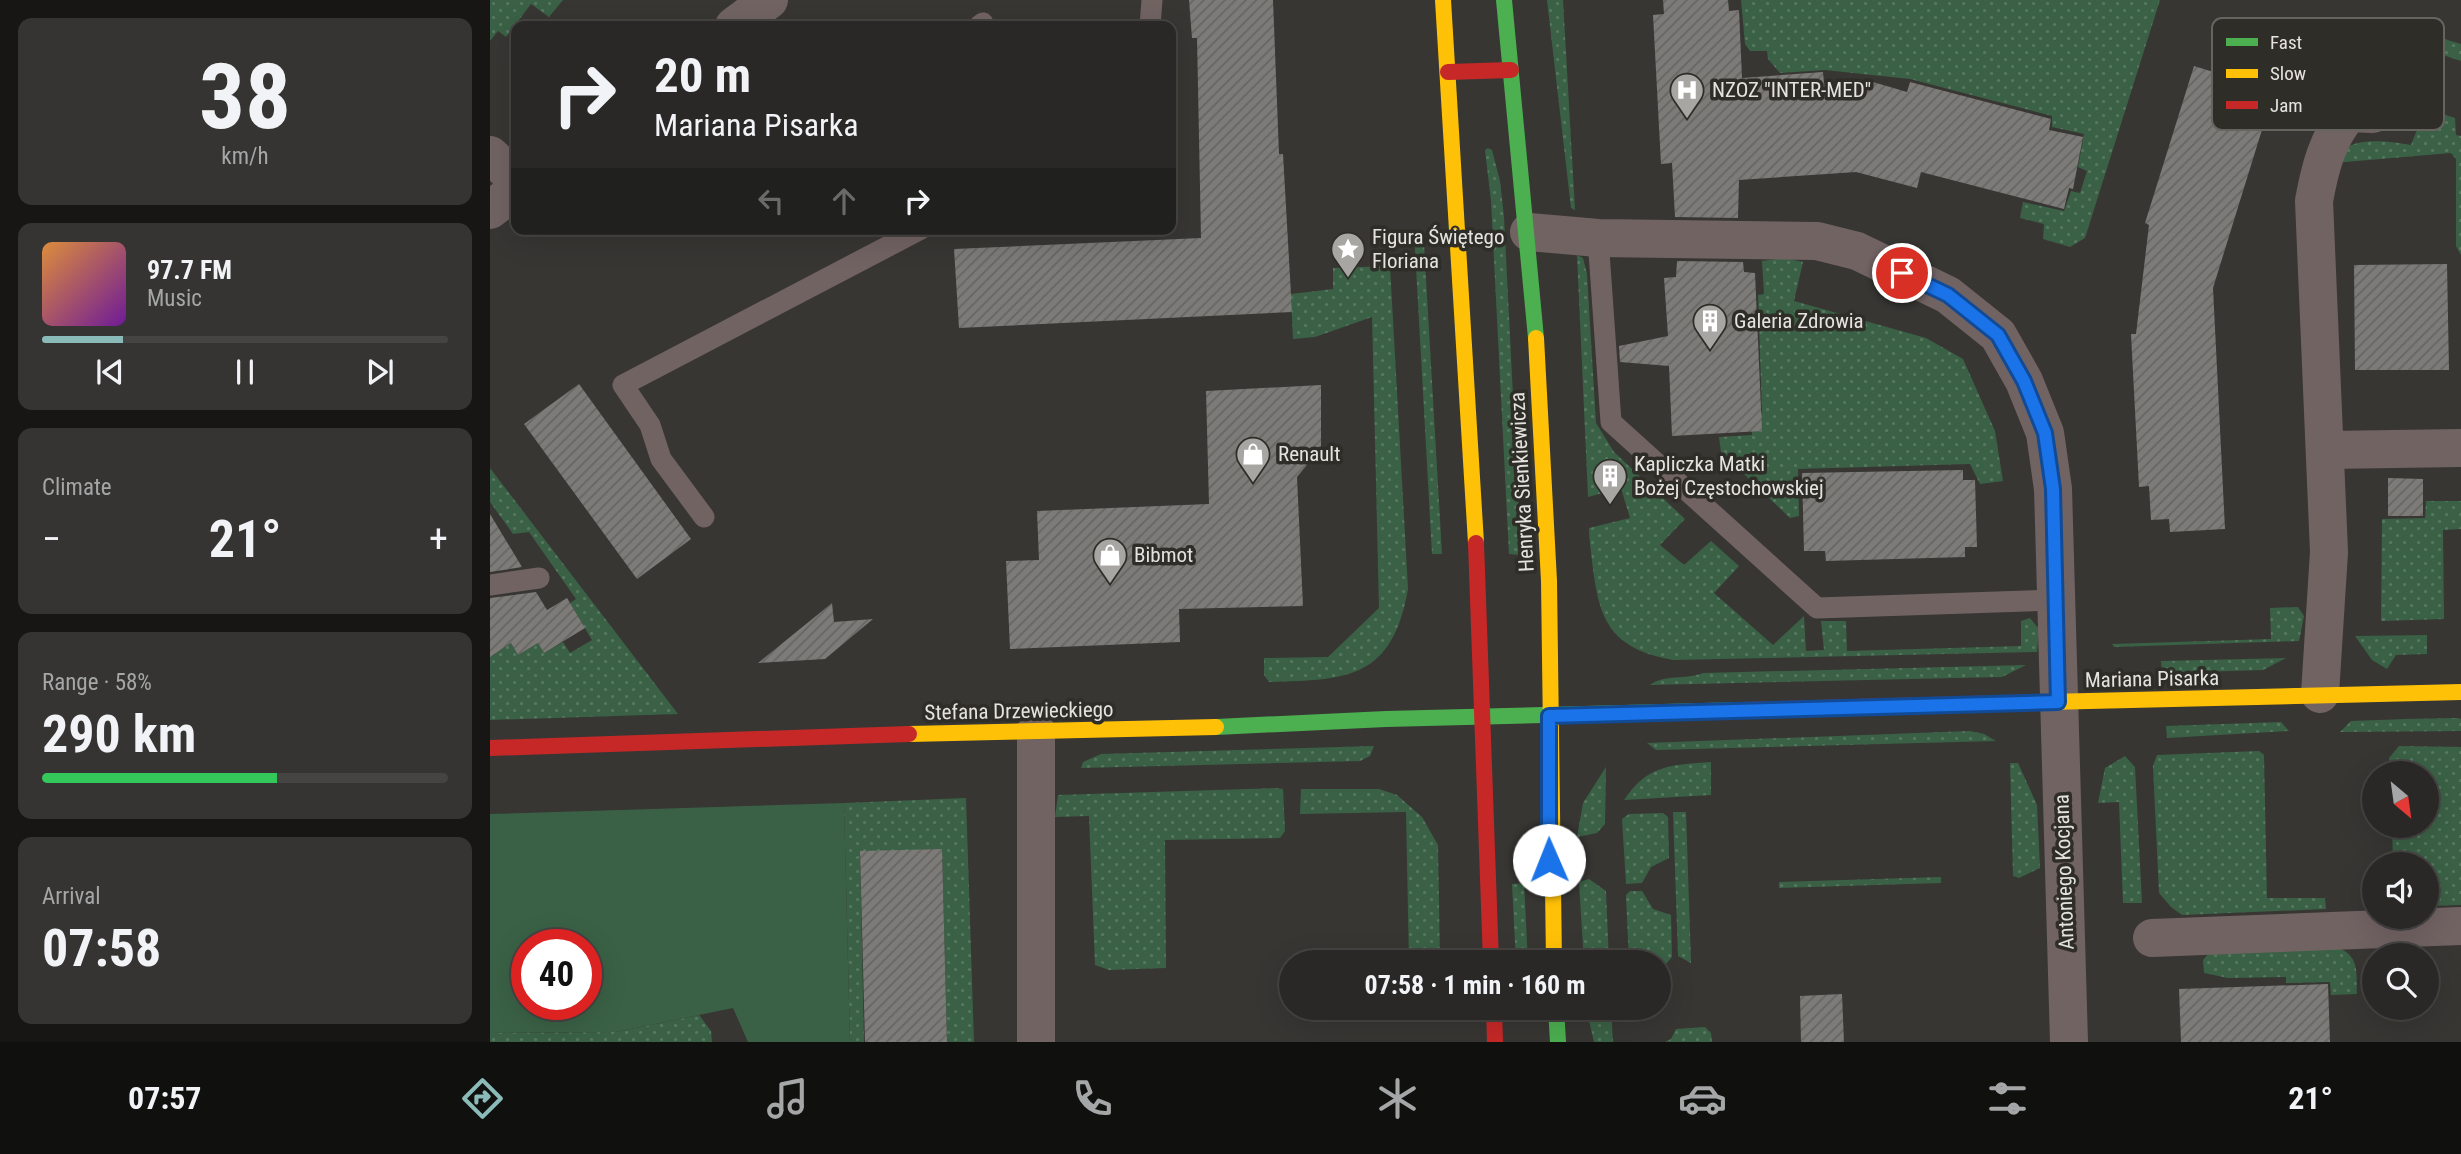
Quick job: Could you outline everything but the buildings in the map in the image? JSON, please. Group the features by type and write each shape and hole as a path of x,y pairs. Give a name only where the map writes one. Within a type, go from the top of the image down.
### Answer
{"street":[{"path":"741,21 769,0"},
{"path":"1443,0 1478,569 1491,950"},
{"name":"Henryka Sienkiewicza","path":"1504,0 1529,232 1549,579 1549,860 1553,950"},
{"path":"1448,72 1511,70"},
{"path":"2320,694 2329,591 2327,450 2314,201 2320,170 2334,130"},
{"path":"490,155 511,174"},
{"path":"490,210 511,194"},
{"name":"Antoniego Kocjana","path":"1529,232 1598,238 1817,241 1857,251 1948,295 1998,335 2024,381 2045,433 2053,489 2069,1042"},
{"path":"2327,450 2461,448"},
{"name":"Mariana Pisarka","path":"1549,716 2461,692"},
{"name":"Stefana Drzewieckiego","path":"490,748 1549,716"},
{"path":"1036,731 1036,1042"},
{"path":"2152,938 2461,926"},
{"path":"1494,1020 1495,1042"},
{"path":"1557,1020 1558,1042"}],"lane":[{"path":"1150,21 1152,0"},
{"path":"704,517 661,459 650,425 623,385 910,235"},
{"path":"1598,238 1611,422 1816,608 2057,600"},
{"path":"490,585 539,578"}],"green space":[{"path":"490,0 563,0 549,17 531,4 518,21 511,21 511,30 506,37 498,31 490,41"},
{"path":"1547,0 1563,0 1575,210 1571,208"},
{"path":"1741,0 2160,0 2085,238 2070,247 2043,239 2044,224 2020,218 2023,202 2064,211 2071,191 2080,193 2087,171 2078,167 2084,134 2052,127 2052,116 1910,79 1825,70 1780,73 1768,59 1767,51 1750,51 1745,44"},
{"path":"2444,39 2461,44 2461,61 2444,55"},
{"path":"2444,114 2455,118 2456,135 2461,136 2461,255 2456,246 2456,159 2451,153 2333,163 2347,147 2356,144 2378,141 2411,145 2417,130 2444,130"},
{"path":"1485,150 1492,150 1500,181 1504,217 1521,555 1509,554 1491,201"},
{"path":"1414,231 1424,244 1442,554 1432,554"},
{"path":"1577,255 1583,258 1587,274 1596,423 1614,452 1685,519 1660,545 1684,565 1711,541 1739,566 1714,593 1773,645 1804,616 1806,651 1824,650 1821,621 1846,621 1847,651 2021,646 2021,621 2030,618 2039,629 2037,652 1673,660 1651,655 1621,639 1611,628 1599,600 1589,528 1630,518 1621,488 1588,497"},
{"path":"1784,258 1803,262 1794,301 1926,338 1963,359 1995,431 2003,481 1980,484 1970,464 1798,469 1799,516 1790,518 1721,452 1719,437 1752,435 1751,414 1762,413 1758,295 1764,294 1762,261"},
{"path":"1390,266 1408,589 1401,619 1391,641 1378,657 1362,668 1322,679 1269,682 1264,675 1264,658 1328,657 1379,608 1372,317 1315,337 1293,339 1291,294 1333,289 1333,268"},
{"path":"490,468 678,714 490,720 490,654 492,656 511,643 518,655 538,643 544,653 563,642 570,653 592,640 570,603 576,599 529,532 513,534 490,502"},
{"path":"2426,501 2461,501 2461,529 2443,530 2444,619 2381,621 2382,519 2425,518"},
{"path":"2298,607 2304,616 2299,641 2114,647 2112,644 2271,639 2270,608"},
{"path":"2427,635 2427,654 2396,655 2387,669 2372,660 2355,636"},
{"path":"2286,658 2263,670 2162,673 2161,661"},
{"path":"2026,665 2002,677 1650,685 1662,679 1703,673"},
{"path":"2461,719 2461,731 2340,732 2351,721"},
{"path":"2281,722 2289,731 2167,738 2166,726"},
{"path":"1970,731 1984,734 1996,741 1656,750 1647,743"},
{"path":"1374,746 1370,756 1360,761 1081,768 1083,762 1101,754"},
{"path":"2399,746 2461,747 2461,905 2439,906 2439,852 2393,852 2392,838 2440,838 2440,761 2389,761"},
{"path":"2259,751 2264,755 2267,898 2325,898 2326,909 2182,915 2159,893 2153,766 2157,755"},
{"path":"2125,756 2135,767 2142,903 2123,903 2119,802 2098,803 2105,768"},
{"path":"1711,762 1711,795 1624,800 1642,779 1652,773 1673,766"},
{"path":"2010,763 2018,763 2037,805 2040,868 2019,878 2013,876"},
{"path":"1606,767 1605,824 1597,833 1577,837 1583,803"},
{"path":"1283,789 1285,831 1280,838 1165,840 1166,968 1109,970 1095,965 1089,816 1055,817 1058,795"},
{"path":"1301,789 1379,789 1397,795 1422,817 1438,845 1440,950 1409,950 1406,812 1300,814"},
{"path":"966,798 974,1042 947,1042 942,849 860,852 864,1042 850,1042 844,803"},
{"path":"844,803 850,1042 748,1042 733,1008 616,1032 490,1033 490,814"},
{"path":"1673,812 1686,812 1691,963 1678,956"},
{"path":"1663,813 1668,817 1669,858 1651,867 1642,883 1626,884 1622,819 1629,814"},
{"path":"1941,877 1941,883 1779,888 1779,882"},
{"path":"1589,879 1606,891 1608,950 1583,950 1579,882"},
{"path":"1524,883 1527,950 1515,950 1512,884"},
{"path":"1630,891 1642,891 1653,909 1671,915 1672,957 1671,958 1671,950 1628,950 1626,895"},
{"path":"2341,949 2354,962 2357,994 2331,995 2330,982 2286,983 2286,977 2228,978 2204,973 2203,960 2209,953"},
{"path":"699,1015 711,1031 712,1042 490,1042 490,1033 616,1032"},
{"path":"1589,1020 1612,1020 1613,1042 1594,1042"},
{"path":"1705,1027 1711,1033 1712,1042 1665,1042 1671,1039 1676,1029"}],"traffic: fast":[{"path":"1504,0 1536,338"},
{"path":"1216,727 1386,719 1742,710"},
{"path":"1557,1020 1558,1042"}],"traffic: slow":[{"path":"1443,0 1476,543"},
{"path":"1536,338 1549,581 1554,950"},
{"path":"2047,702 2461,692"},
{"path":"909,734 1216,727"}],"traffic: jam":[{"path":"1448,72 1511,70"},
{"path":"1476,543 1491,950"},
{"path":"1742,710 2047,702"},
{"path":"490,748 909,734"},
{"path":"1494,1020 1495,1042"}],"place":[{"name":"NZOZ \"INTER-MED\"","path":"1687,120"},
{"name":"Figura Świętego Floriana","path":"1348,279"},
{"name":"Galeria Zdrowia","path":"1710,351"},
{"name":"Renault","path":"1253,484"},
{"name":"Kapliczka Matki Bożej Częstochowskiej","path":"1610,506"},
{"name":"Bibmot","path":"1110,585"}],"route":[{"path":"1549,860 1549,716 2058,702 2053,489 2045,433 2024,381 1998,335 1948,295 1902,273"}]}
